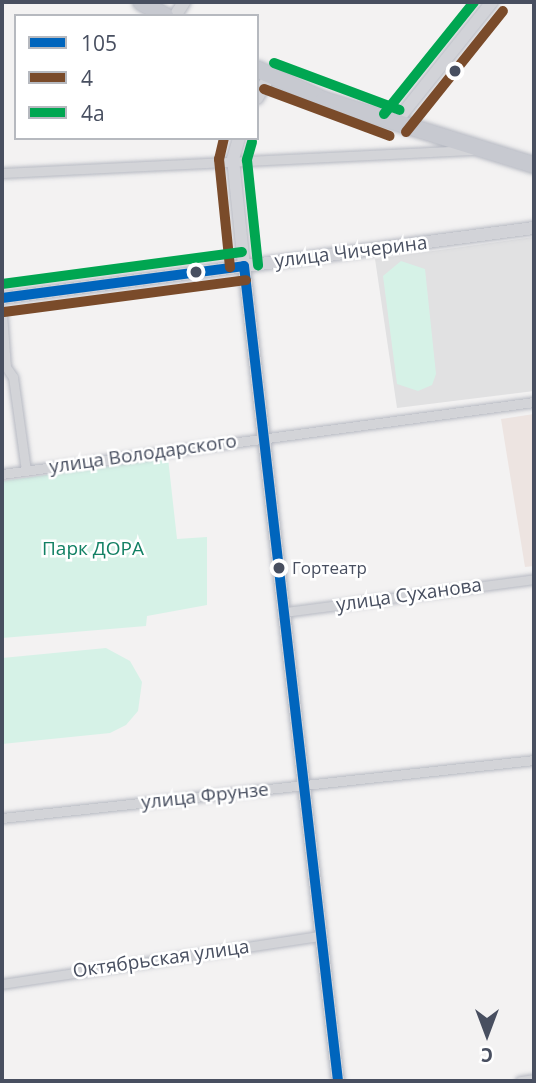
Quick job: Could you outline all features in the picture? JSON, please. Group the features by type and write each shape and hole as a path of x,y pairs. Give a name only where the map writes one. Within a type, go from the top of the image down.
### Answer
{"highway":[{"path":"141,2 162,14"},
{"path":"263,73 395,123 534,165"}],"main road":[{"path":"395,123 492,2"},
{"path":"238,140 233,159 244,266 338,1081"},
{"name":"улица Чичерина","path":"2,298 534,228"}],"street":[{"path":"2,173 233,159 487,150"},
{"path":"2,313 6,368 13,377 26,471"},
{"name":"улица Володарского","path":"2,474 265,436 534,402"},
{"name":"улица Суханова","path":"285,612 534,579"},
{"name":"улица Фрунзе","path":"2,818 534,760"},
{"name":"Октябрьская улица","path":"2,984 321,936"},
{"path":"520,1081 534,1079"}],"shaded area":[{"path":"534,237 534,391 397,408 375,259"},
{"path":"534,414 534,566 525,567 501,419"}],"green space":[{"path":"401,261 425,269 436,374 432,385 418,391 397,384 383,276"},
{"name":"Парк ДОРА","path":"168,458 177,539 207,537 207,605 147,616 146,626 2,638 2,481"},
{"path":"106,648 130,661 142,682 138,711 126,725 110,733 2,744 2,658"}],"transit line":[{"name":"4а","path":"384,114 474,2"},
{"name":"4","path":"406,132 503,11"},
{"name":"4а","path":"274,63 400,110"},
{"name":"4","path":"264,89 390,136"},
{"name":"4","path":"224,140 219,159 230,267"},
{"name":"4а","path":"252,142 247,160 258,265"},
{"name":"4а","path":"2,284 242,252"},
{"name":"105","path":"244,266 338,1081"},
{"name":"105","path":"2,298 244,266"},
{"name":"4","path":"4,312 246,280"}],"place":[{"name":"Гортеатр","path":"279,568"}]}
